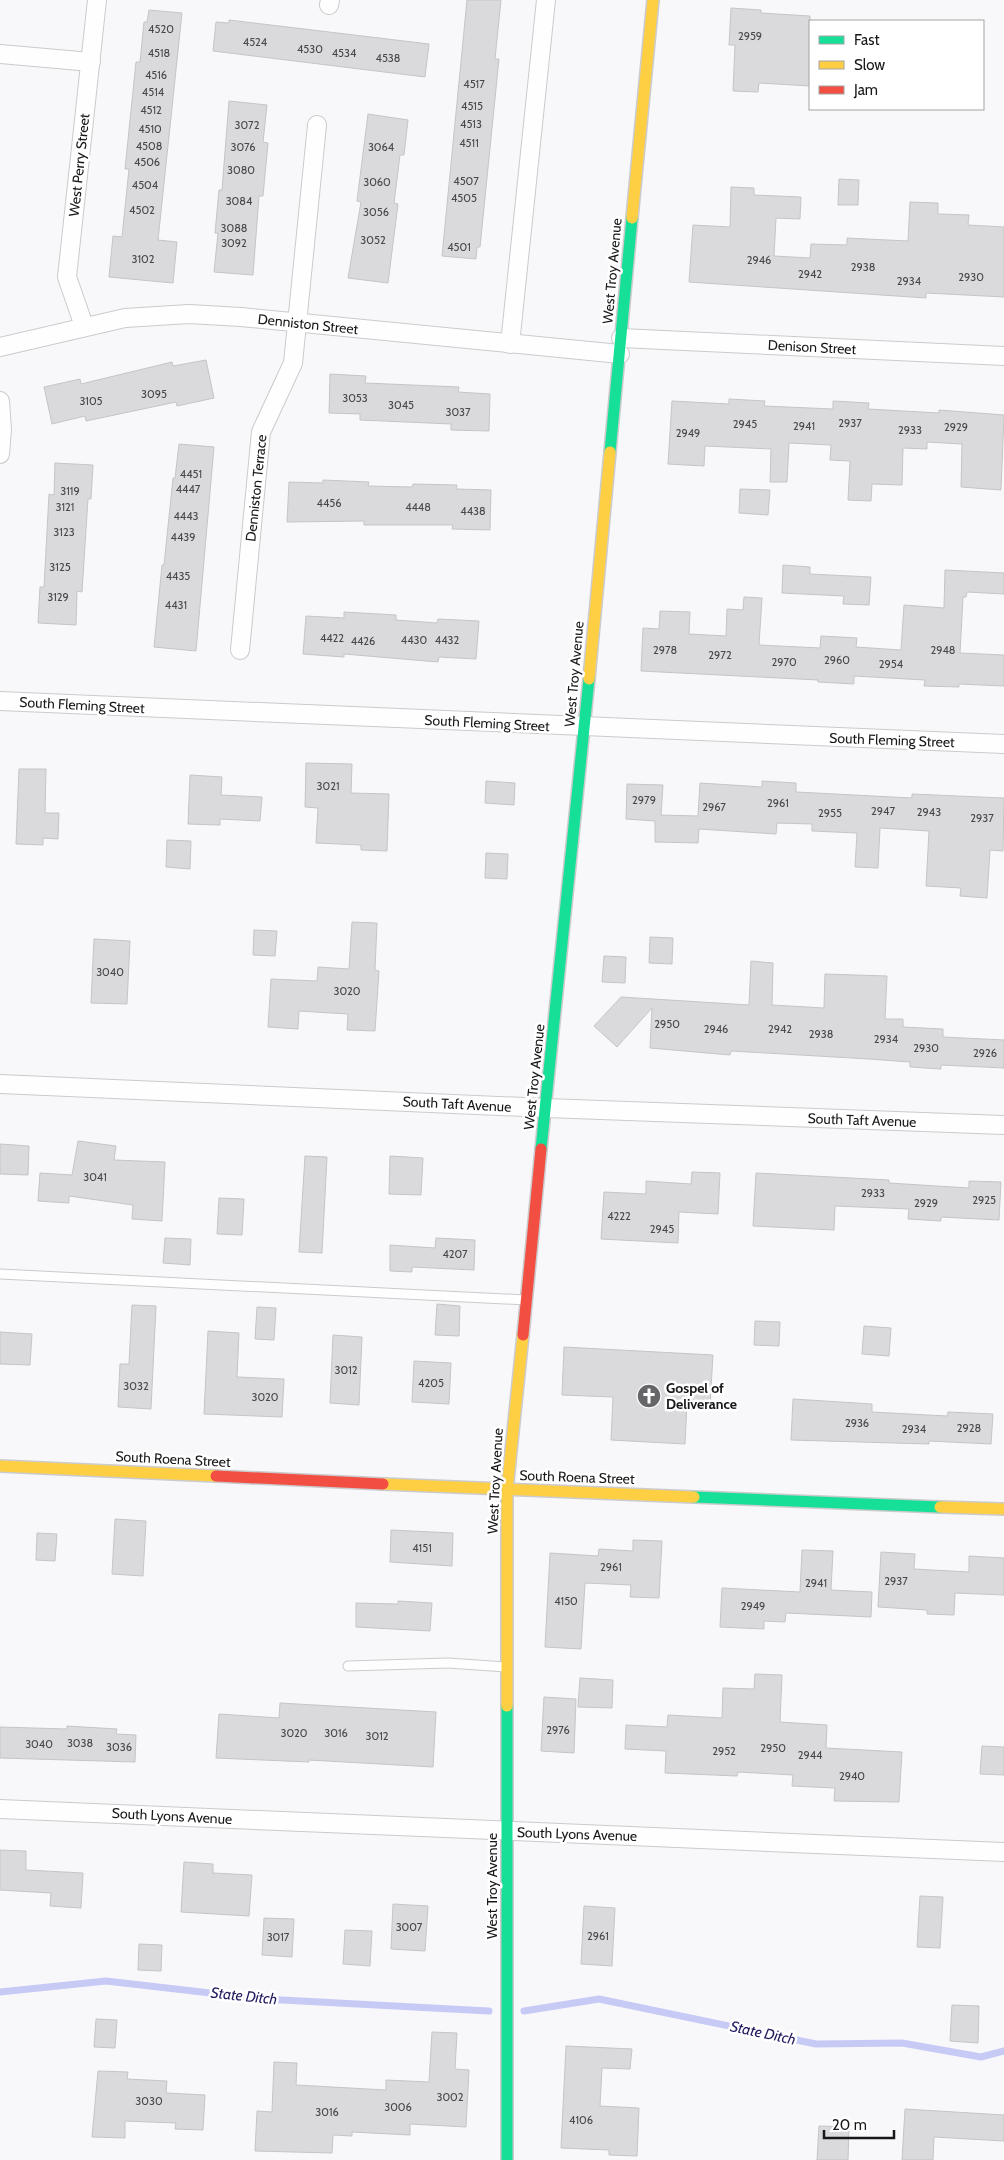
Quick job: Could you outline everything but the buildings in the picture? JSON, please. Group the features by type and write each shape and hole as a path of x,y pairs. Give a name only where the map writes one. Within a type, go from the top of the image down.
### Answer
{"street":[{"name":"West Perry Street","path":"84,326 66,277 97,0"},
{"path":"510,344 546,0"},
{"name":"West Troy Avenue","path":"507,2160 507,1490 584,728 653,0"},
{"path":"0,54 90,62"},
{"name":"Denniston Terrace","path":"240,650 261,432 293,363 318,125"},
{"name":"Denniston Street","path":"0,347 125,318 181,314 226,316 510,344 620,346"},
{"name":"Denison Street","path":"620,346 1004,356"},
{"path":"0,401 2,430 0,454"},
{"name":"South Fleming Street","path":"0,701 584,728 1004,744"},
{"name":"South Taft Avenue","path":"0,1084 546,1108 1004,1125"},
{"name":"South Roena Street","path":"0,1466 507,1490 1004,1509"},
{"name":"South Lyons Avenue","path":"0,1809 1004,1852"}],"lane":[{"path":"0,1274 526,1300"},
{"path":"348,1666 448,1663 507,1667"}],"waterway":[{"name":"State Ditch","path":"0,1992 106,1981 263,1999 489,2011"},
{"name":"State Ditch","path":"524,2011 599,1999 816,2044 902,2043 981,2057 1004,2051"}],"traffic: fast":[{"path":"610,452 632,218"},
{"path":"541,1149 589,679"},
{"path":"694,1497 940,1507"},
{"path":"507,1706 507,2160"}],"traffic: slow":[{"path":"632,218 653,0"},
{"path":"589,679 610,452"},
{"path":"507,1706 507,1490 523,1335"},
{"path":"0,1466 216,1476"},
{"path":"383,1484 694,1497"},
{"path":"940,1507 1004,1509"}],"traffic: jam":[{"path":"523,1335 541,1149"},
{"path":"216,1476 383,1484"}],"place":[{"name":"Gospel of Deliverance","path":"649,1396"}]}
